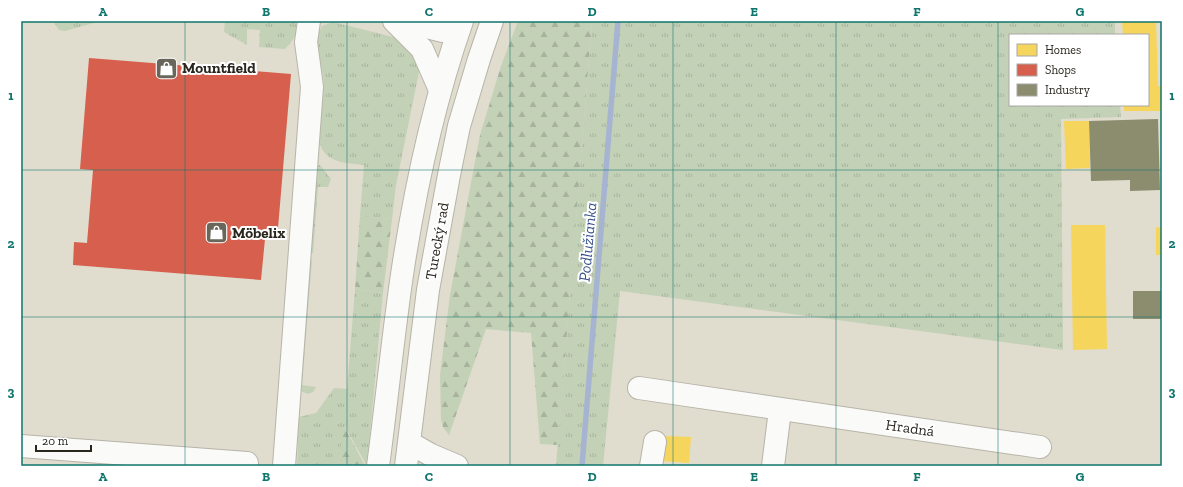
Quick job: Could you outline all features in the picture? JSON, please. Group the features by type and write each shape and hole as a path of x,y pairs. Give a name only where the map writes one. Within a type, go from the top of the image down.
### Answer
{"main road":[{"path":"284,466 312,87 306,42 309,21"},
{"path":"394,21 422,49 440,90"},
{"path":"402,21 443,31 457,24 489,30"},
{"name":"Turecký rad","path":"378,466 403,267 426,150 457,24"},
{"name":"Turecký rad","path":"406,466 428,290 448,183 459,126 489,30"},
{"name":"Hradná","path":"639,388 780,410 1040,447"},
{"path":"773,466 780,410"},
{"path":"651,466 654,442"},
{"path":"410,443 431,455 457,466"},
{"path":"21,446 247,463"}],"green space":[{"path":"53,21 101,21 65,31 59,30"},
{"path":"225,21 296,21 296,33 285,49 259,47 260,30 247,29 247,45 224,32"},
{"path":"518,21 592,21 558,445 540,444 531,333 486,329 449,435 443,427 441,419 440,375 450,295 480,135 501,66"},
{"path":"592,21 1115,21 1115,34 1009,34 1009,106 1120,106 1121,117 1061,119 1063,350 620,291 603,466 556,466"},
{"path":"333,22 401,39 413,48 420,67 396,185 392,219 360,216 364,165 334,160 325,153 321,147 319,127 324,86 318,40 322,26"},
{"path":"317,165 320,165 331,179 328,187 318,187 313,253 309,253"},
{"path":"360,216 392,219 383,293 355,289"},
{"path":"309,259 312,260 302,385 316,387 313,392 308,394 300,391"},
{"path":"355,289 383,293 367,466 345,427 338,466 297,466 299,417 316,413 334,388 347,389"},
{"path":"344,426 365,466 338,466"}],"building: Homes":[{"path":"1122,21 1156,21 1158,86 1162,86 1162,111 1124,111 1124,106 1149,106 1149,34 1123,34"},
{"path":"1064,121 1089,121 1090,168 1066,169"},
{"path":"1071,225 1105,225 1107,349 1073,350"},
{"path":"1156,227 1162,228 1162,255 1156,255"},
{"path":"664,436 691,437 689,463 661,461"}],"building: Shops":[{"path":"89,58 291,74 277,240 265,239 261,280 73,265 74,242 87,243 93,170 80,169"}],"building: Industry":[{"path":"1158,119 1160,190 1130,191 1130,180 1091,181 1089,121"},
{"path":"1133,291 1162,291 1162,319 1133,319"}],"waterway":[{"name":"Podlužianka","path":"582,466 618,21"}],"place":[{"name":"Mountfield","path":"166,68"},
{"name":"Möbelix","path":"216,233"}]}
